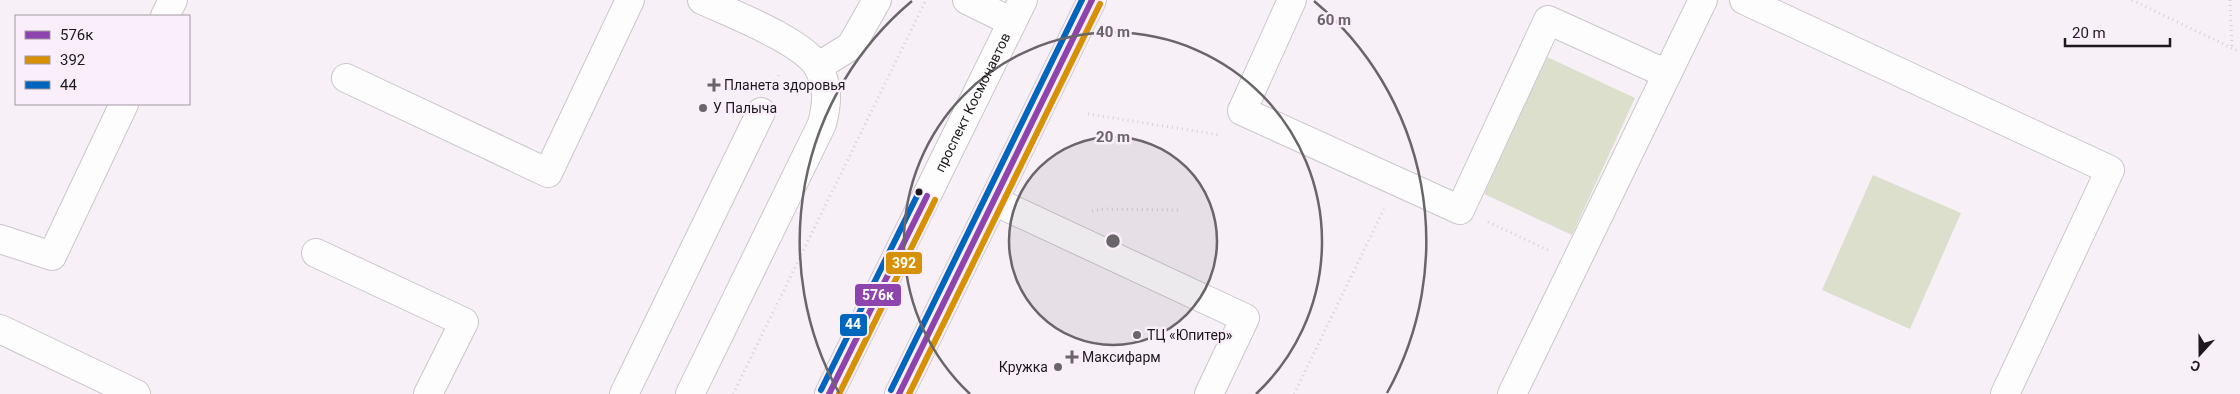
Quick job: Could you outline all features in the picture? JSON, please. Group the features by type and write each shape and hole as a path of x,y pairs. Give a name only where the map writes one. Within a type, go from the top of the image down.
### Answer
{"street":[{"path":"166,15 173,0"},
{"path":"346,78 548,173 630,0"},
{"path":"690,394 822,124 827,101 825,82 818,66 794,44 702,0"},
{"path":"818,66 851,46 878,0"},
{"path":"967,0 1018,11"},
{"path":"900,394 1092,0"},
{"path":"1292,0 1242,111 1460,210 1548,20 1667,74"},
{"path":"1512,394 1703,0"},
{"path":"1744,0 2110,170 2005,394"},
{"name":"проспект Космонавтов","path":"829,394 1018,11"},
{"path":"0,240 52,256 124,105"},
{"path":"624,394 760,112"},
{"path":"994,201 1245,318 1209,394"},
{"path":"316,253 464,322 428,394"},
{"path":"0,330 136,394"}],"path":[{"path":"733,394 926,0"},
{"path":"2132,0 2240,52"},
{"path":"2230,0 2232,48"},
{"path":"1088,114 1221,135 1242,111"},
{"path":"1294,394 1397,181"},
{"path":"1038,221 1103,209 1181,210"},
{"path":"1460,210 1576,262"}],"green space":[{"path":"1547,57 1635,98 1572,235 1484,194"},
{"path":"1873,175 1961,213 1910,329 1822,290"}],"transit line":[{"name":"44","path":"891,390 1082,0"},
{"name":"576к","path":"899,394 1092,0"},
{"name":"392","path":"909,394 1100,4"},
{"name":"44","path":"821,390 919,192"},
{"name":"576к","path":"829,394 927,196"},
{"name":"392","path":"839,394 935,200"}],"place":[{"name":"Планета здоровья","path":"714,85"},
{"name":"У Палыча","path":"703,108"},
{"name":"ТЦ «Юпитер»","path":"1137,335"},
{"name":"Максифарм","path":"1072,357"},
{"name":"Кружка","path":"1058,367"}]}
